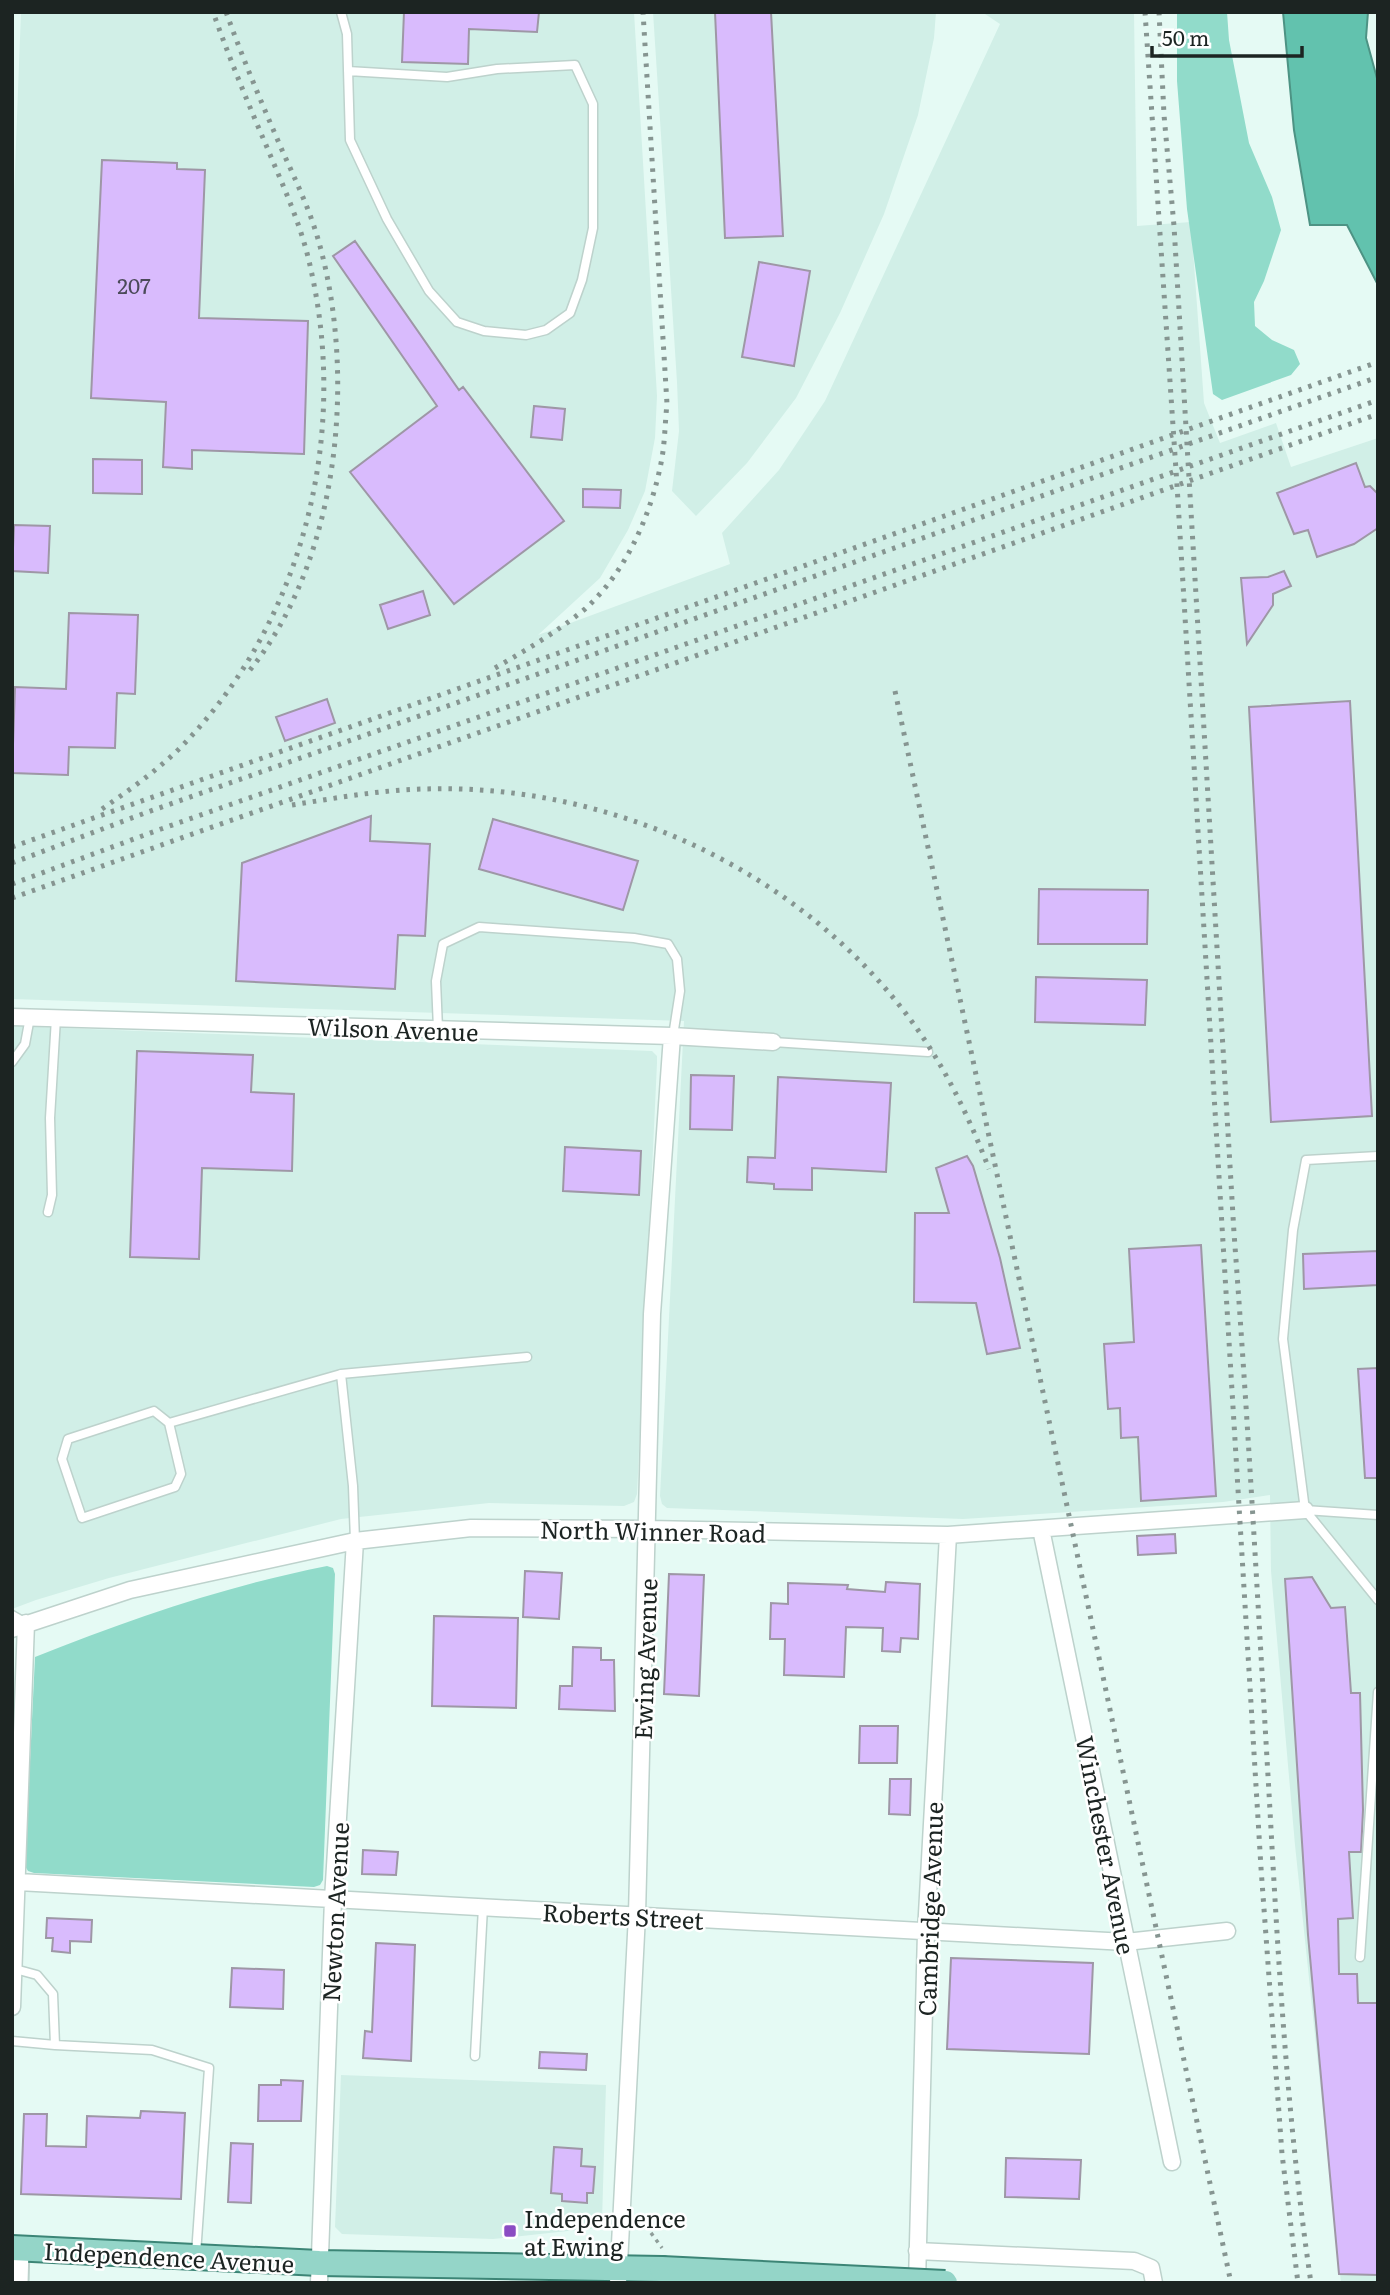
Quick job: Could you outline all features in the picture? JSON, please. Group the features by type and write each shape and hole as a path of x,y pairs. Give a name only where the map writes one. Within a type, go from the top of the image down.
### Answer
{"main road":[{"name":"Independence Avenue","path":"16,2248 196,2257 319,2273 621,2278 662,2257 945,2283"}],"street":[{"name":"Wilson Avenue","path":"12,1017 673,1036 774,1042"},
{"name":"Ewing Avenue","path":"621,2278 637,1915 652,1314 673,1036"},
{"name":"North Winner Road","path":"17,1622 130,1590 355,1541 471,1528 948,1535 1305,1510"},
{"name":"Winchester Avenue","path":"1041,1529 1172,2162"},
{"name":"Cambridge Avenue","path":"917,2283 926,1932 948,1535"},
{"name":"Newton Avenue","path":"319,2273 333,1899 355,1541"},
{"path":"12,2007 18,1882 17,1622"},
{"name":"Roberts Street","path":"18,1882 1126,1941 1227,1931"},
{"path":"16,2248 18,2283"},
{"path":"918,2251 1134,2261 1151,2268 1154,2283"}],"lane":[{"path":"341,12 347,34 348,71 350,140 387,219 429,291 457,323 484,331 526,335 546,330 570,313 582,280 593,228 593,104 575,65 497,69 447,77 348,71"},
{"path":"438,1029 436,981 443,944 479,927 634,938 667,944 677,959 680,991 673,1036"},
{"path":"12,1062 25,1044 30,1017"},
{"path":"48,1212 52,1195 51,1118 56,1018"},
{"path":"774,1042 928,1052"},
{"path":"1378,1156 1306,1160 1293,1230 1283,1339 1305,1510 1378,1600"},
{"path":"169,1423 341,1374 527,1357"},
{"path":"341,1374 353,1486 355,1541"},
{"path":"154,1411 169,1423 181,1474 176,1488 82,1518 62,1459 68,1438 154,1411"},
{"path":"1305,1510 1378,1515"},
{"path":"1360,1957 1378,1692"},
{"path":"475,2056 482,1907"},
{"path":"14,1969 37,1975 52,1994 55,2045"},
{"path":"12,2041 152,2050 209,2068 196,2257"}],"path":[{"path":"646,2227 662,2257"}],"shaded area":[{"path":"21,12 634,12 657,396 655,438 645,491 628,530 600,578 538,635 730,564 722,533 779,470 825,401 1000,24 982,12 1134,12 1137,226 1191,222 1204,403 1220,443 1276,423 1291,467 1378,438 1378,2283 1341,2283 1295,1845 1271,1571 1270,1495 1223,1502 963,1519 667,1508 662,1504 660,1496 684,1021 12,999 12,248"},
{"path":"653,12 936,12 934,38 918,115 884,214 840,313 796,398 747,463 696,516 672,491 679,431"},
{"path":"1177,12 1227,12 1229,40 1249,143 1272,197 1281,230 1254,302 1255,326 1272,340 1294,350 1300,364 1291,375 1222,400 1213,394 1187,209 1177,81"},
{"path":"1283,12 1368,12 1366,38 1378,82 1378,285 1347,225 1310,225 1294,130"},
{"path":"12,1026 652,1051 657,1056 657,1063 637,1494 634,1502 624,1506 489,1503 341,1519 109,1578 12,1609"},
{"path":"327,1566 333,1568 335,1574 323,1880 320,1885 314,1887 28,1871 25,1866 35,1657 179,1605 252,1583"},
{"path":"341,2075 606,2085 602,2221 595,2228 493,2239 342,2234 335,2227"}],"building":[{"path":"404,12 539,12 537,32 469,29 468,64 402,62"},
{"path":"715,12 771,12 783,236 725,238"},
{"path":"102,160 177,163 177,169 205,170 199,318 308,321 304,454 192,450 192,469 163,467 166,402 91,398"},
{"path":"355,241 459,390 463,387 564,521 454,604 350,472 437,406 333,256"},
{"path":"759,262 810,271 794,366 742,357"},
{"path":"534,406 565,409 562,440 531,437"},
{"path":"93,459 142,460 142,494 93,493"},
{"path":"1356,463 1365,487 1370,486 1378,494 1378,528 1354,544 1317,557 1308,530 1294,534 1277,493"},
{"path":"583,489 621,490 620,508 583,507"},
{"path":"14,525 50,526 48,573 12,571"},
{"path":"1284,571 1291,586 1273,594 1273,605 1247,644 1241,578 1268,577"},
{"path":"423,591 430,615 388,629 380,605"},
{"path":"69,613 138,615 135,694 117,693 115,748 69,747 68,775 12,773 15,687 66,689"},
{"path":"327,699 335,723 285,741 276,717"},
{"path":"1350,701 1372,1116 1271,1122 1249,707"},
{"path":"371,816 370,841 430,844 425,936 398,935 395,989 236,981 242,863"},
{"path":"493,819 638,861 623,910 479,869"},
{"path":"1039,889 1148,890 1147,944 1038,944"},
{"path":"1036,977 1147,980 1145,1025 1035,1022"},
{"path":"137,1051 253,1055 251,1092 294,1094 292,1171 202,1168 199,1259 130,1257"},
{"path":"691,1075 734,1076 732,1130 690,1129"},
{"path":"778,1077 891,1083 886,1172 812,1168 812,1190 774,1189 774,1184 747,1182 748,1157 775,1158"},
{"path":"565,1147 641,1151 639,1195 563,1191"},
{"path":"967,1156 973,1166 1000,1258 1020,1348 987,1354 976,1303 914,1302 915,1213 949,1213 936,1168"},
{"path":"1201,1245 1216,1496 1141,1501 1138,1437 1121,1438 1120,1408 1108,1409 1104,1344 1134,1342 1129,1249"},
{"path":"1378,1251 1378,1285 1304,1289 1303,1254"},
{"path":"1378,1368 1378,1478 1365,1478 1358,1369"},
{"path":"1175,1534 1176,1553 1138,1555 1137,1536"},
{"path":"525,1571 562,1573 559,1619 523,1617"},
{"path":"669,1574 704,1575 699,1696 664,1694"},
{"path":"1312,1577 1331,1608 1345,1607 1351,1693 1360,1693 1363,1810 1361,1852 1349,1852 1353,1918 1338,1919 1339,1974 1357,1974 1358,2003 1378,2003 1378,2275 1339,2274 1308,1935 1285,1579"},
{"path":"886,1582 920,1584 918,1639 901,1638 900,1652 882,1651 883,1628 846,1627 844,1677 784,1675 785,1639 770,1639 771,1603 788,1604 788,1583 848,1585 847,1589 885,1592"},
{"path":"434,1616 518,1618 516,1708 432,1706"},
{"path":"573,1647 601,1648 601,1660 614,1660 615,1711 559,1709 560,1686 572,1686"},
{"path":"860,1726 898,1726 897,1763 859,1763"},
{"path":"890,1779 911,1779 910,1815 889,1814"},
{"path":"363,1850 398,1852 396,1875 362,1874"},
{"path":"47,1918 92,1920 91,1942 70,1941 70,1953 52,1951 53,1938 46,1938"},
{"path":"376,1943 415,1945 411,2061 363,2058 365,2031 372,2032"},
{"path":"951,1958 1093,1963 1089,2054 947,2049"},
{"path":"232,1968 284,1970 283,2009 230,2007"},
{"path":"540,2052 587,2054 586,2070 539,2068"},
{"path":"281,2080 303,2081 301,2121 258,2121 259,2085 281,2085"},
{"path":"141,2111 185,2113 181,2199 21,2194 24,2114 47,2114 46,2146 86,2147 87,2116 140,2118"},
{"path":"231,2143 253,2144 251,2203 228,2202"},
{"path":"554,2147 582,2149 581,2166 595,2167 593,2193 587,2193 587,2203 562,2201 562,2194 551,2193"},
{"path":"1006,2158 1081,2160 1079,2199 1005,2197"}],"railway":[{"path":"102,809 151,774 178,750 221,701 256,646 285,588 305,527 318,463 324,399 321,334 311,270 292,206 238,79 213,12"},
{"path":"226,12 318,239 330,292 336,348 337,405 332,463 321,520 304,574 280,625 250,670"},
{"path":"495,668 563,625 600,594 636,540 658,479 667,404 643,12"},
{"path":"1145,12 1177,485 1261,1868 1282,2154 1298,2283"},
{"path":"1159,12 1280,1977 1296,2161 1311,2283"},
{"path":"12,847 1378,362"},
{"path":"12,863 145,813 1378,377"},
{"path":"12,884 1378,400"},
{"path":"12,898 1378,414"},
{"path":"895,691 1231,2283"},
{"path":"292,805 408,790 493,791 561,801 628,819 692,845 753,877 810,917 862,963 907,1015 932,1051 963,1108 989,1169"}],"place":[{"name":"Independence at Ewing","path":"510,2231"}]}
